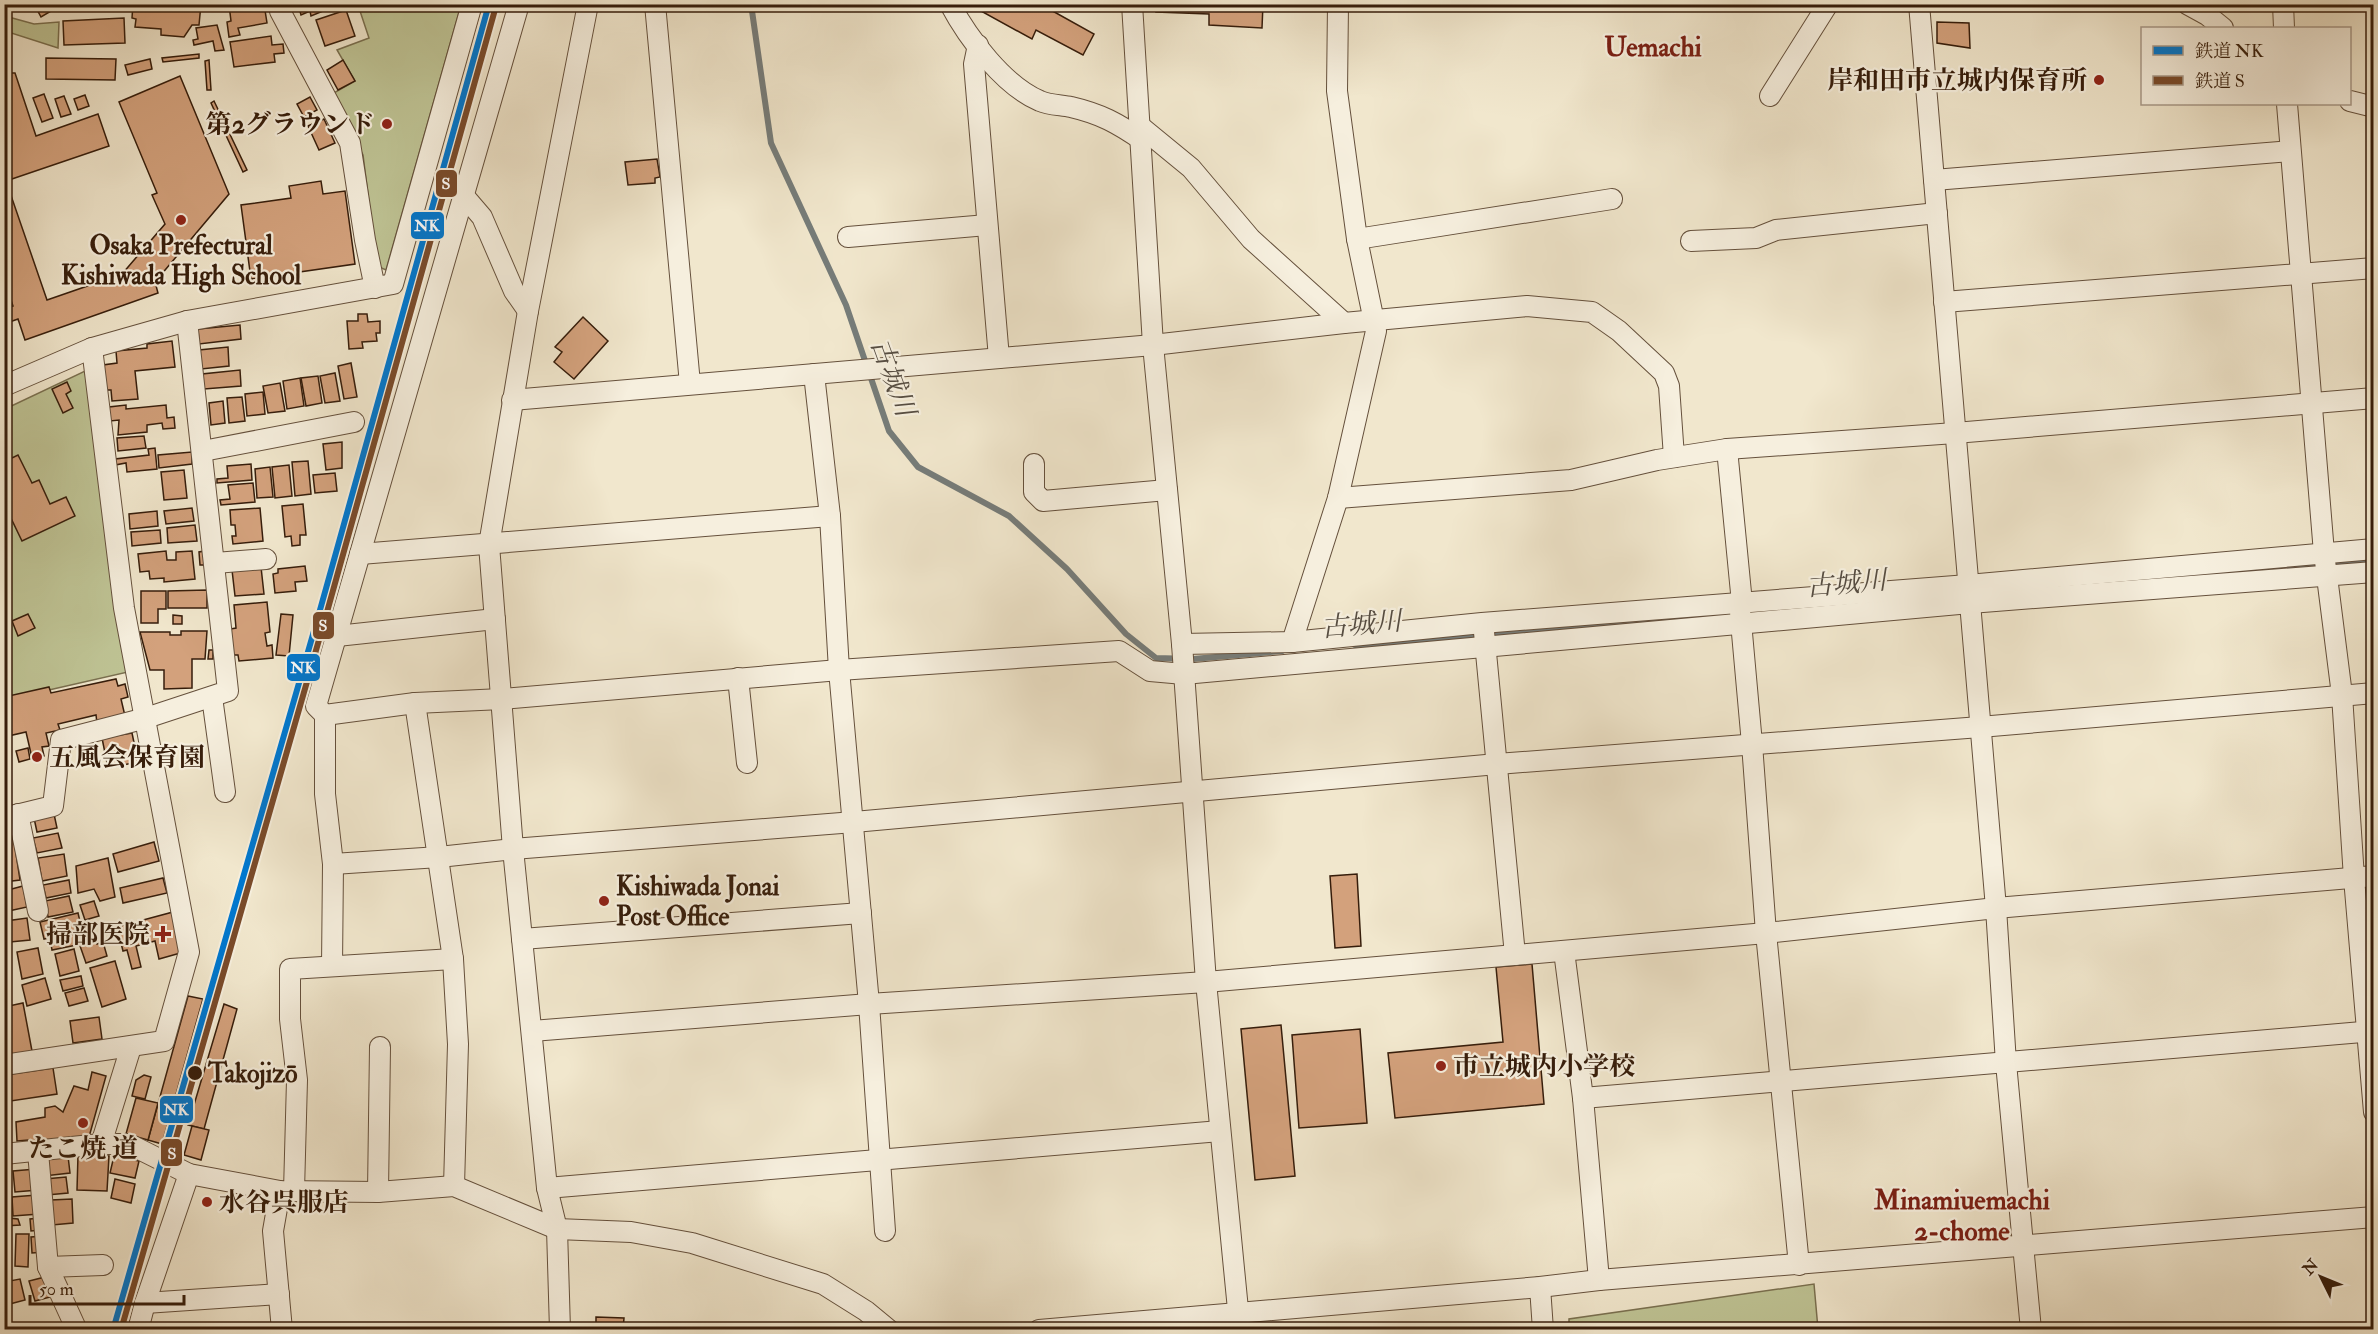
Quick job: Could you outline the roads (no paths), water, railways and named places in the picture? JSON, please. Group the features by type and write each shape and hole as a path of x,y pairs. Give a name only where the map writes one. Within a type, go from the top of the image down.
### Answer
{"street":[{"path":"279,4 280,11 351,143 365,240 375,288"},
{"path":"4,386 92,348 187,321 393,284 472,4"},
{"path":"332,966 333,864 325,794 325,716 316,706 519,4"},
{"path":"560,1329 557,1229 547,1188 513,849 489,545 528,311 588,4"},
{"path":"655,4 690,384"},
{"path":"950,4 958,20 993,65 1022,91 1041,102 1071,107 1109,118 1141,133 1191,168 1251,238 1344,323"},
{"path":"1132,4 1153,345 1182,645 1206,981 1239,1321"},
{"path":"1292,642 1338,498 1376,331 1357,239 1337,91 1338,4"},
{"path":"1770,96 1828,4"},
{"path":"1919,4 1996,908 2006,1063 2031,1329"},
{"path":"2187,4 2207,15 2222,27"},
{"path":"2283,4 2284,27"},
{"path":"978,45 974,64 999,358"},
{"path":"2351,102 2373,107"},
{"path":"2287,105 2324,553 2364,877 2373,1112"},
{"path":"1934,180 2290,151"},
{"path":"464,196 482,217 514,291 528,311"},
{"path":"1357,239 1612,199"},
{"path":"1691,241 1756,238 1776,230 1937,213"},
{"path":"848,237 987,225"},
{"path":"1944,302 2373,268"},
{"path":"512,400 1153,345 1344,323 1527,306 1592,312 1620,331 1664,373 1669,386 1674,457"},
{"path":"38,911 11,816 53,806 61,740 146,718 228,691 187,321"},
{"path":"4,1065 164,1041 189,952 124,608 92,348"},
{"path":"814,374 830,516 839,670 869,1004 885,1231"},
{"path":"1338,498 1571,480 1674,457 1727,449 1955,433 2373,398"},
{"path":"202,452 354,422"},
{"path":"1727,449 1766,933 1799,1265"},
{"path":"1034,464 1034,492 1043,501 1167,490"},
{"path":"360,554 830,516"},
{"path":"325,716 415,703 502,699 839,670 1119,651 1150,671 1184,673 1741,624 1969,594 2373,549"},
{"path":"214,563 266,559"},
{"path":"1182,645 1292,642 1482,623 1740,603 1969,594 2373,572"},
{"path":"337,636 495,619"},
{"path":"1482,623 1486,645 1515,955"},
{"path":"738,678 747,763"},
{"path":"333,864 854,822 1497,764 1980,727 2373,693"},
{"path":"212,697 225,792"},
{"path":"415,703 440,857 453,959 458,1044 454,1186"},
{"path":"532,1030 1206,981 1766,933 1996,908 2364,877"},
{"path":"522,939 861,913"},
{"path":"1563,951 1583,1098 1599,1280"},
{"path":"282,1329 273,1231 287,1191 297,1080 290,1019 290,969 453,959"},
{"path":"1583,1098 2370,1032"},
{"path":"101,1144 131,1047"},
{"path":"378,1192 380,1047"},
{"path":"547,1188 1220,1131"},
{"path":"4,1154 101,1144 129,1144 189,1174 287,1191 378,1192 454,1186 557,1229 631,1232 703,1246 823,1284 866,1311 889,1329"},
{"path":"38,1152 48,1267 75,1326 74,1329"},
{"path":"138,1329 189,1174"},
{"path":"1039,1329 1239,1321 1599,1280 2373,1217"},
{"path":"48,1267 103,1265"},
{"path":"1540,1287 1543,1329"},
{"path":"145,1303 279,1294"}],"waterway":[{"name":"古城川","path":"751,4 771,143 846,305 889,431 918,467 1009,516 1067,569 1126,634 1156,658 1193,659 1282,651"},
{"name":"古城川","path":"2090,584 2374,560"},
{"name":"古城川","path":"1355,645 1856,604"}],"rail line":[{"name":"NK","path":"113,1330 320,610 489,4"},
{"name":"S","path":"121,1330 327,612 496,6"}],"place":[{"name":"岸和田市立城内保育所","path":"2099,80"},
{"name":"第2グラウンド","path":"387,124"},
{"name":"Osaka Prefectural Kishiwada High School","path":"181,220"},
{"name":"五風会保育園","path":"37,757"},
{"name":"Kishiwada Jonai Post Office","path":"604,901"},
{"name":"掃部医院","path":"163,934"},
{"name":"市立城内小学校","path":"1441,1066"},
{"name":"Takojizō","path":"195,1073"},
{"name":"たこ焼 道","path":"83,1123"},
{"name":"水谷呉服店","path":"207,1202"}],"district":[{"name":"Uemachi","path":"1653,47"},
{"name":"Minamiuemachi 2-chome","path":"1962,1216"}]}
